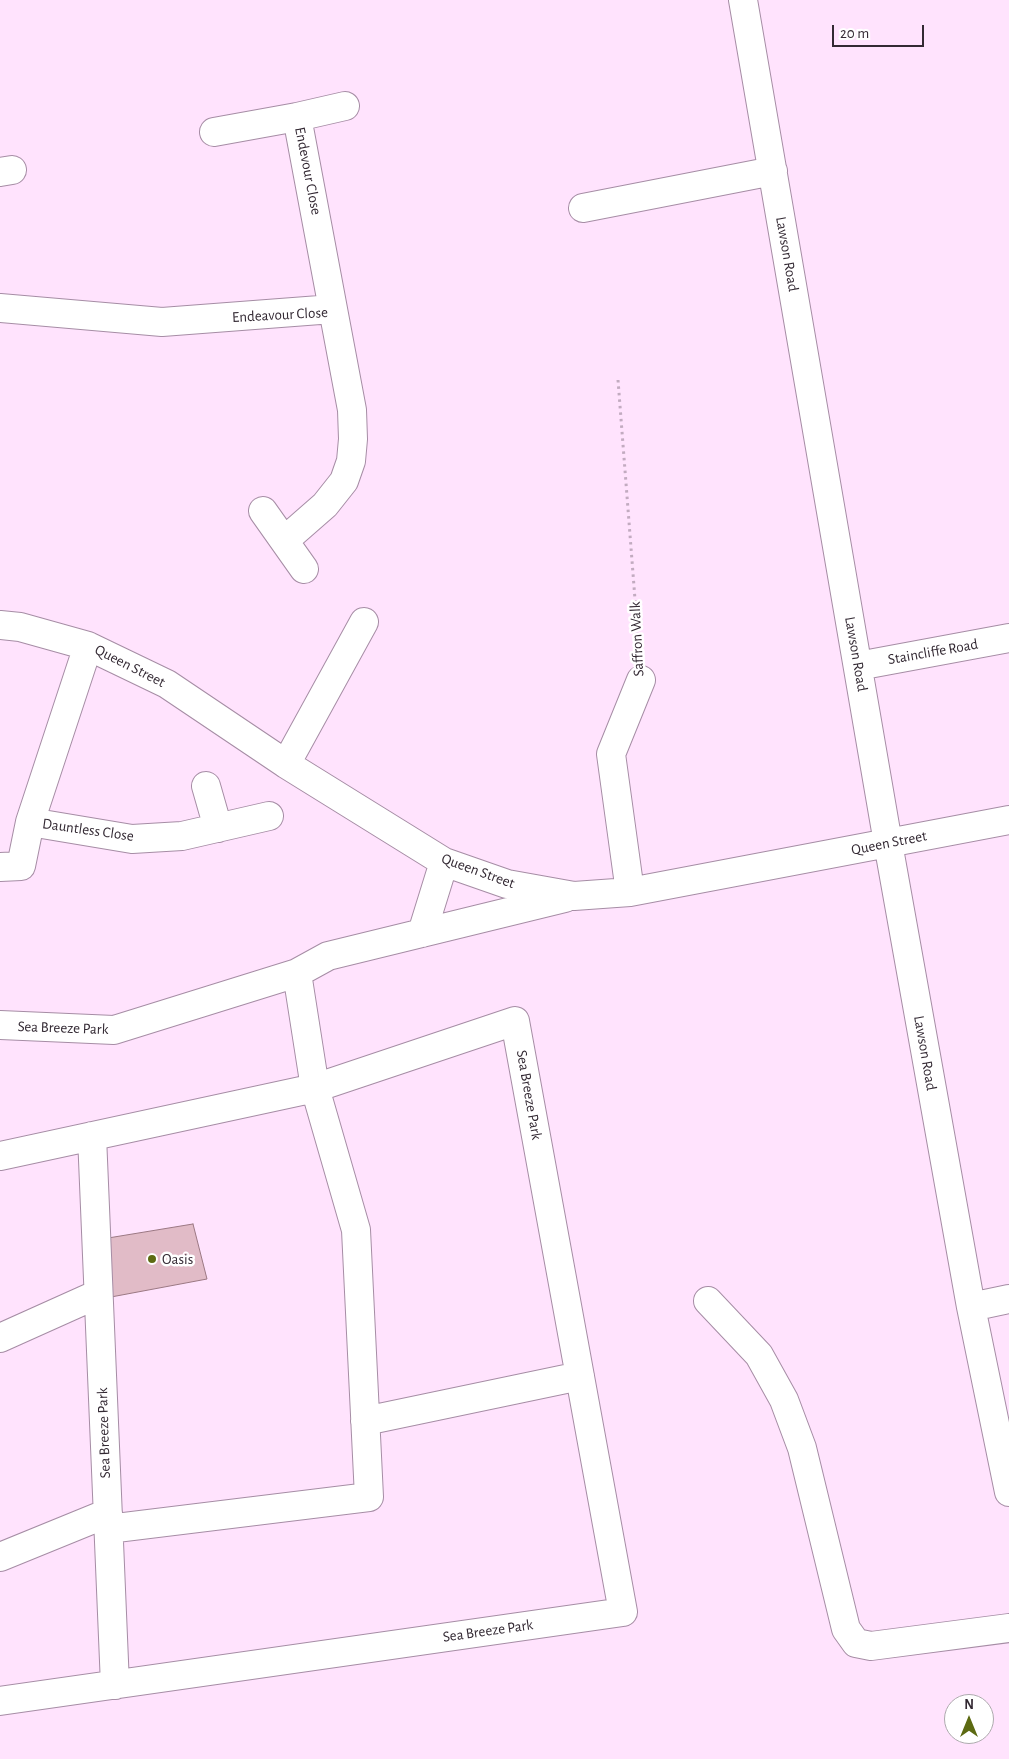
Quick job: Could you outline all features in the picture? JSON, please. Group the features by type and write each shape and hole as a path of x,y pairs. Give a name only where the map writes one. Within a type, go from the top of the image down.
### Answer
{"street":[{"name":"Lawson Road","path":"743,0 888,843 971,1307 1009,1492"},
{"path":"297,117 345,106"},
{"name":"Endevour Close","path":"214,132 297,117 333,308"},
{"path":"583,208 773,171"},
{"name":"Endeavour Close","path":"0,308 162,322 244,317 333,308 352,410 354,439 351,462 344,481 325,506 285,540"},
{"path":"263,511 304,569"},
{"path":"286,764 364,622"},
{"name":"Queen Street","path":"0,625 20,627 88,646 167,684 286,764 444,862 507,884 574,896 630,892 1009,820"},
{"name":"Staincliffe Road","path":"858,666 1009,638"},
{"name":"Dauntless Close","path":"88,646 30,822 132,838 182,836 269,816"},
{"name":"Saffron Walk","path":"630,892 611,754 641,680"},
{"path":"206,786 218,828"},
{"path":"11,867 30,822"},
{"path":"422,933 444,862"},
{"name":"Sea Breeze Park","path":"0,1025 114,1030 297,973 328,956 574,896"},
{"path":"0,1557 108,1521 369,1497 356,1230 315,1088 297,973"},
{"name":"Sea Breeze Park","path":"0,1156 315,1088 515,1021 623,1612 0,1701"},
{"name":"Sea Breeze Park","path":"92,1136 115,1685"},
{"path":"0,1338 98,1294"},
{"path":"971,1307 1009,1299"},
{"path":"708,1300 760,1355 784,1400 802,1448 846,1629 856,1643 871,1646 1009,1628"},
{"path":"365,1421 580,1376"}],"path":[{"name":"Saffron Walk","path":"618,380 641,680"}],"building":[{"name":"Oasis","path":"193,1224 207,1279 111,1297 96,1240"}],"place":[{"name":"Oasis","path":"152,1259"}]}
